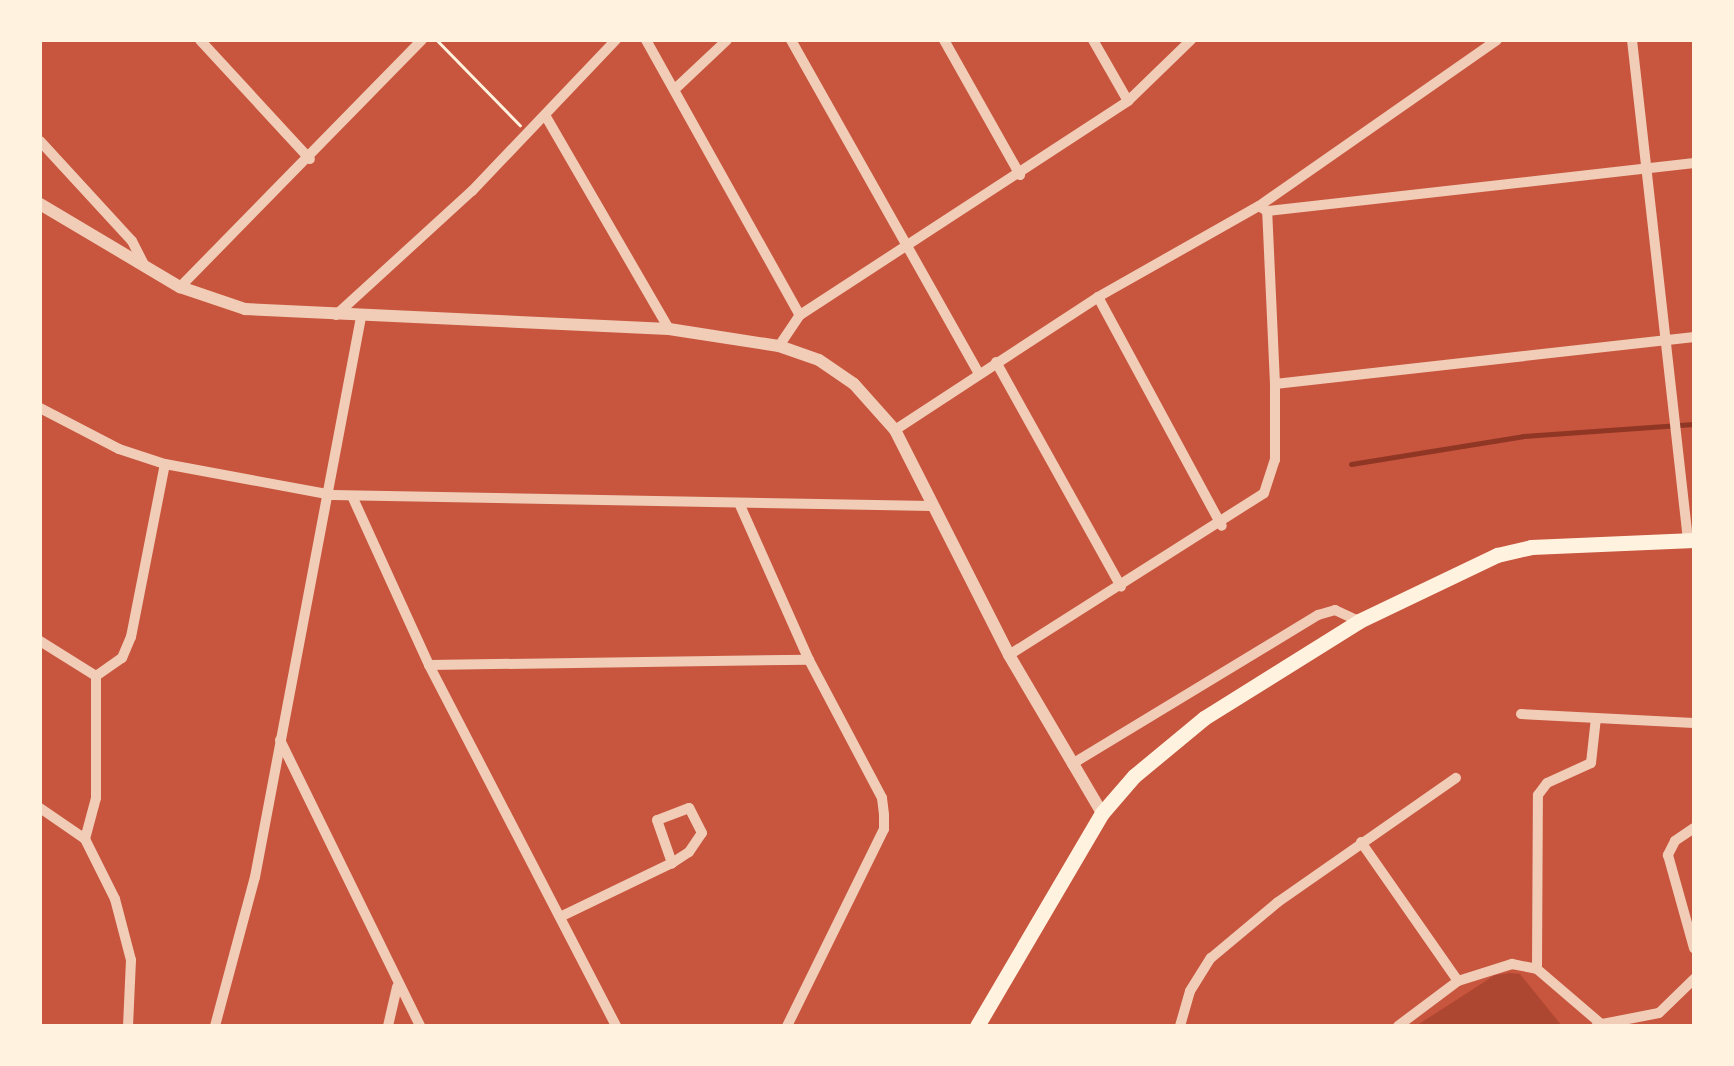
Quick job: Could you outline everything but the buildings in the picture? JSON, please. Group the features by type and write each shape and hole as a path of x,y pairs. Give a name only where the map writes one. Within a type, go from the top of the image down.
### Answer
{"main road":[{"path":"978,1026 1102,813 1134,776 1204,718 1359,621 1497,555 1531,547 1691,540"}],"street":[{"path":"200,40 310,160"},
{"path":"180,287 310,160 422,40"},
{"path":"335,316 529,133 616,40"},
{"path":"646,40 800,316"},
{"path":"675,89 727,40"},
{"path":"791,40 978,372"},
{"path":"944,40 1020,175"},
{"path":"1093,40 1128,102"},
{"path":"780,346 800,316 1128,102 1191,40"},
{"path":"895,430 978,372 1098,297 1263,209 1497,40"},
{"path":"1632,40 1664,340 1678,419 1691,540"},
{"path":"545,115 669,328"},
{"path":"40,141 132,241 146,268"},
{"path":"1263,209 1694,163"},
{"path":"40,204 180,287 245,308 335,316 669,328 780,346 838,372 895,430 1008,655 1102,813"},
{"path":"1008,655 1222,526 1256,503 1270,482 1276,384 1263,209"},
{"path":"1098,297 1222,526"},
{"path":"216,1026 332,495 361,317"},
{"path":"1276,384 1694,337"},
{"path":"996,362 1121,587"},
{"path":"40,408 119,450 164,464 332,495 930,506"},
{"path":"96,676 122,658 130,637 164,464"},
{"path":"352,496 429,665 616,1026"},
{"path":"739,503 809,660 882,798 884,829 788,1026"},
{"path":"1072,764 1318,615 1334,610 1359,621"},
{"path":"40,641 96,676"},
{"path":"429,665 809,660"},
{"path":"84,838 96,798 96,676"},
{"path":"1521,714 1694,723"},
{"path":"1536,969 1538,794 1546,783 1591,762 1596,718"},
{"path":"280,740 420,1026"},
{"path":"1180,1026 1190,991 1211,958 1362,842 1456,778"},
{"path":"40,808 84,838 126,932 128,1026"},
{"path":"562,916 672,863 702,834 689,808 657,820 672,863"},
{"path":"1694,828 1675,841 1668,855 1678,902 1694,948"},
{"path":"1362,842 1458,982"},
{"path":"1678,902 1694,896"},
{"path":"1398,1026 1458,982 1512,964 1536,969 1597,1024 1659,1014 1694,978"},
{"path":"388,1026 398,986"}],"path":[{"path":"437,40 529,133"}],"shaded area":[{"path":"1520,974 1562,1026 1416,1026 1495,975"}],"waterway":[{"path":"1351,464 1523,436 1694,424"}]}
